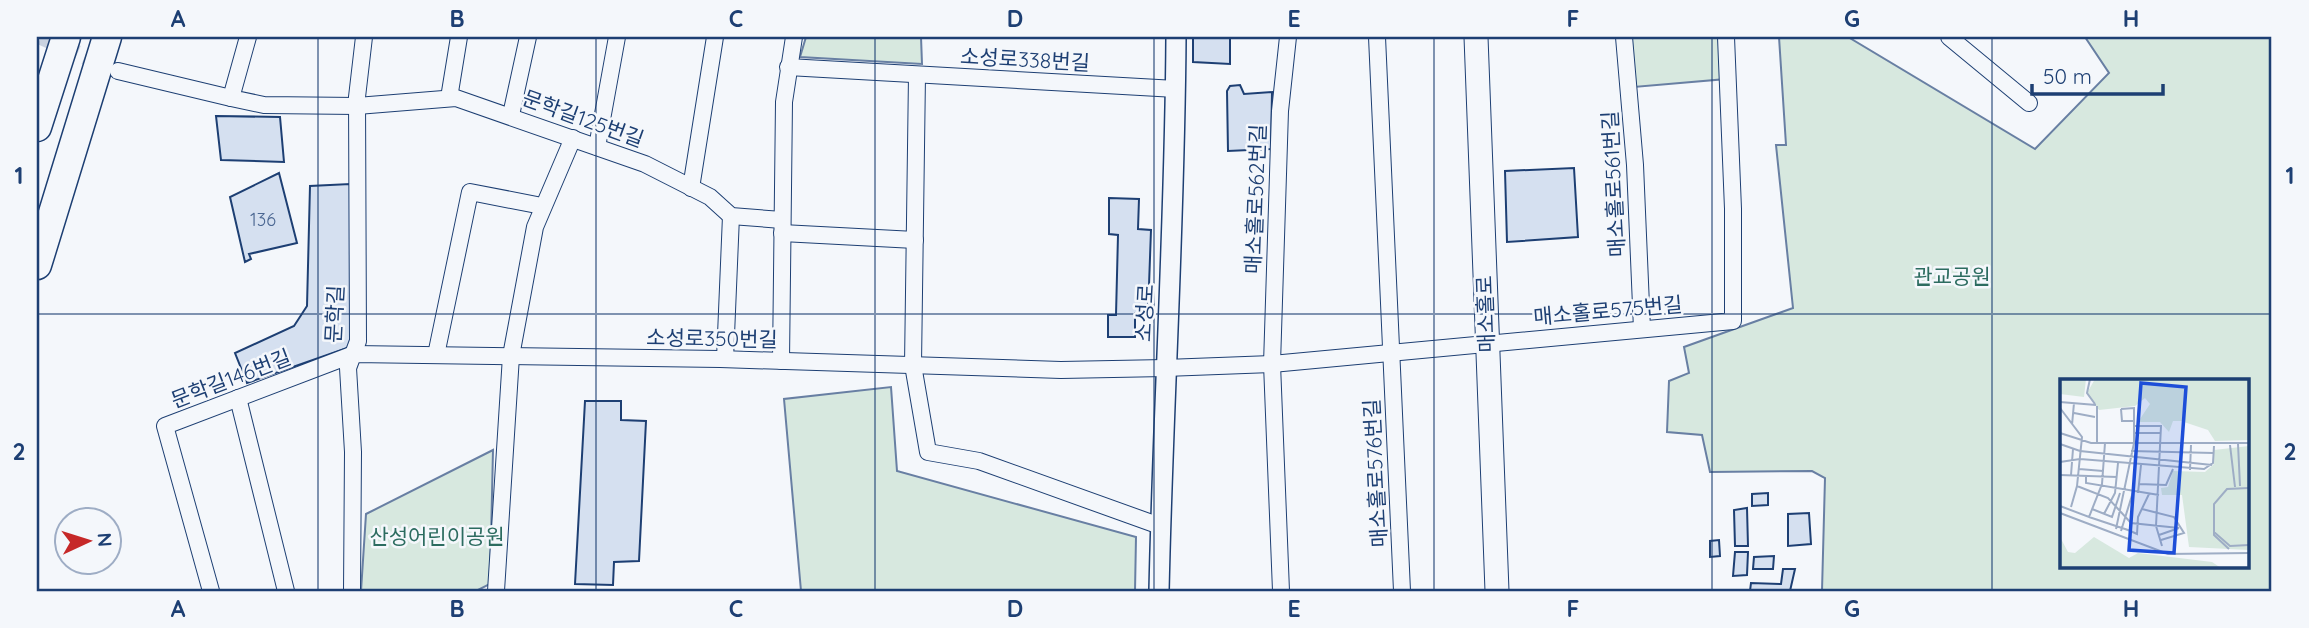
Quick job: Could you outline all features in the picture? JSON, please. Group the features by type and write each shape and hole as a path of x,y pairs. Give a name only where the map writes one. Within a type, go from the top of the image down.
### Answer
{"highway":[{"path":"37,127 66,37"},
{"path":"37,265 107,37"}],"main road":[{"name":"매소홀로","path":"1476,37 1497,591"}],"street":[{"path":"232,98 248,37"},
{"name":"문학길","path":"352,591 353,452 348,368 358,341 357,106 364,37"},
{"path":"449,98 459,37"},
{"path":"512,115 527,37"},
{"path":"597,147 617,37"},
{"path":"691,188 715,37"},
{"path":"781,361 784,102 794,37"},
{"name":"소성로","path":"1159,591 1176,37"},
{"name":"매소홀로562번길","path":"1272,364 1280,111 1288,37"},
{"path":"1377,37 1391,352"},
{"name":"매소홀로561번길","path":"1624,37 1634,152 1642,329"},
{"name":"매소홀로575번길","path":"1487,342 1733,321 1733,209 1726,37"},
{"path":"1949,37 2029,103"},
{"name":"소성로338번길","path":"788,67 1176,89"},
{"name":"문학길125번길","path":"118,71 264,105 357,106 449,98 512,115 645,164 710,197 731,216"},
{"path":"917,75 913,365 928,452 979,461 1160,526"},
{"path":"496,591 511,356 535,227 573,138"},
{"path":"436,355 470,192 542,206"},
{"path":"725,359 731,216 782,226 915,240"},
{"path":"1165,369 1272,364 1487,342"},
{"name":"매소홀로576번길","path":"1391,352 1402,591"},
{"name":"소성로350번길","path":"354,354 725,359 1061,370 1165,369"},
{"name":"문학길146번길","path":"211,591 165,426 354,354"},
{"path":"1272,364 1281,591"},
{"path":"238,398 286,591"}],"green space":[{"path":"806,37 921,37 922,64 800,57"},
{"path":"1629,37 1722,37 1726,79 1634,87"},
{"name":"관교공원","path":"1779,37 1848,37 2035,149 2109,73 2085,37 2272,37 2272,591 1822,591 1825,478 1812,471 1710,472 1702,435 1667,432 1669,381 1689,373 1684,347 1793,308 1776,145 1786,145"},
{"path":"891,387 897,471 1136,537 1135,591 801,591 784,399"},
{"name":"산성어린이공원","path":"493,450 490,584 476,591 361,591 366,514"}],"building":[{"path":"1193,37 1230,37 1230,64 1193,62"},
{"path":"1240,85 1244,94 1272,92 1271,149 1228,151 1227,91 1230,86"},
{"path":"216,116 280,117 284,162 221,160"},
{"path":"1574,168 1578,237 1507,242 1505,171"},
{"path":"279,173 297,243 249,254 251,259 245,262 230,197"},
{"path":"350,184 350,347 247,383 235,353 294,326 307,306 310,186"},
{"path":"1109,198 1139,199 1138,229 1151,230 1148,313 1135,313 1135,337 1108,337 1108,315 1116,315 1118,235 1109,234"},
{"path":"585,401 621,401 621,420 646,421 639,561 614,562 613,585 575,584"},
{"path":"1768,493 1768,505 1752,506 1752,494"},
{"path":"1747,508 1748,546 1735,546 1734,510"},
{"path":"1809,513 1811,544 1788,546 1788,514"},
{"path":"1719,540 1720,556 1710,557 1710,541"},
{"path":"1735,552 1748,552 1747,575 1733,576"},
{"path":"1774,556 1773,569 1753,569 1754,557"},
{"path":"1783,569 1795,569 1790,591 1750,591 1751,583 1781,584"}],"tunnel":[{"path":"41,37 106,66"}]}
